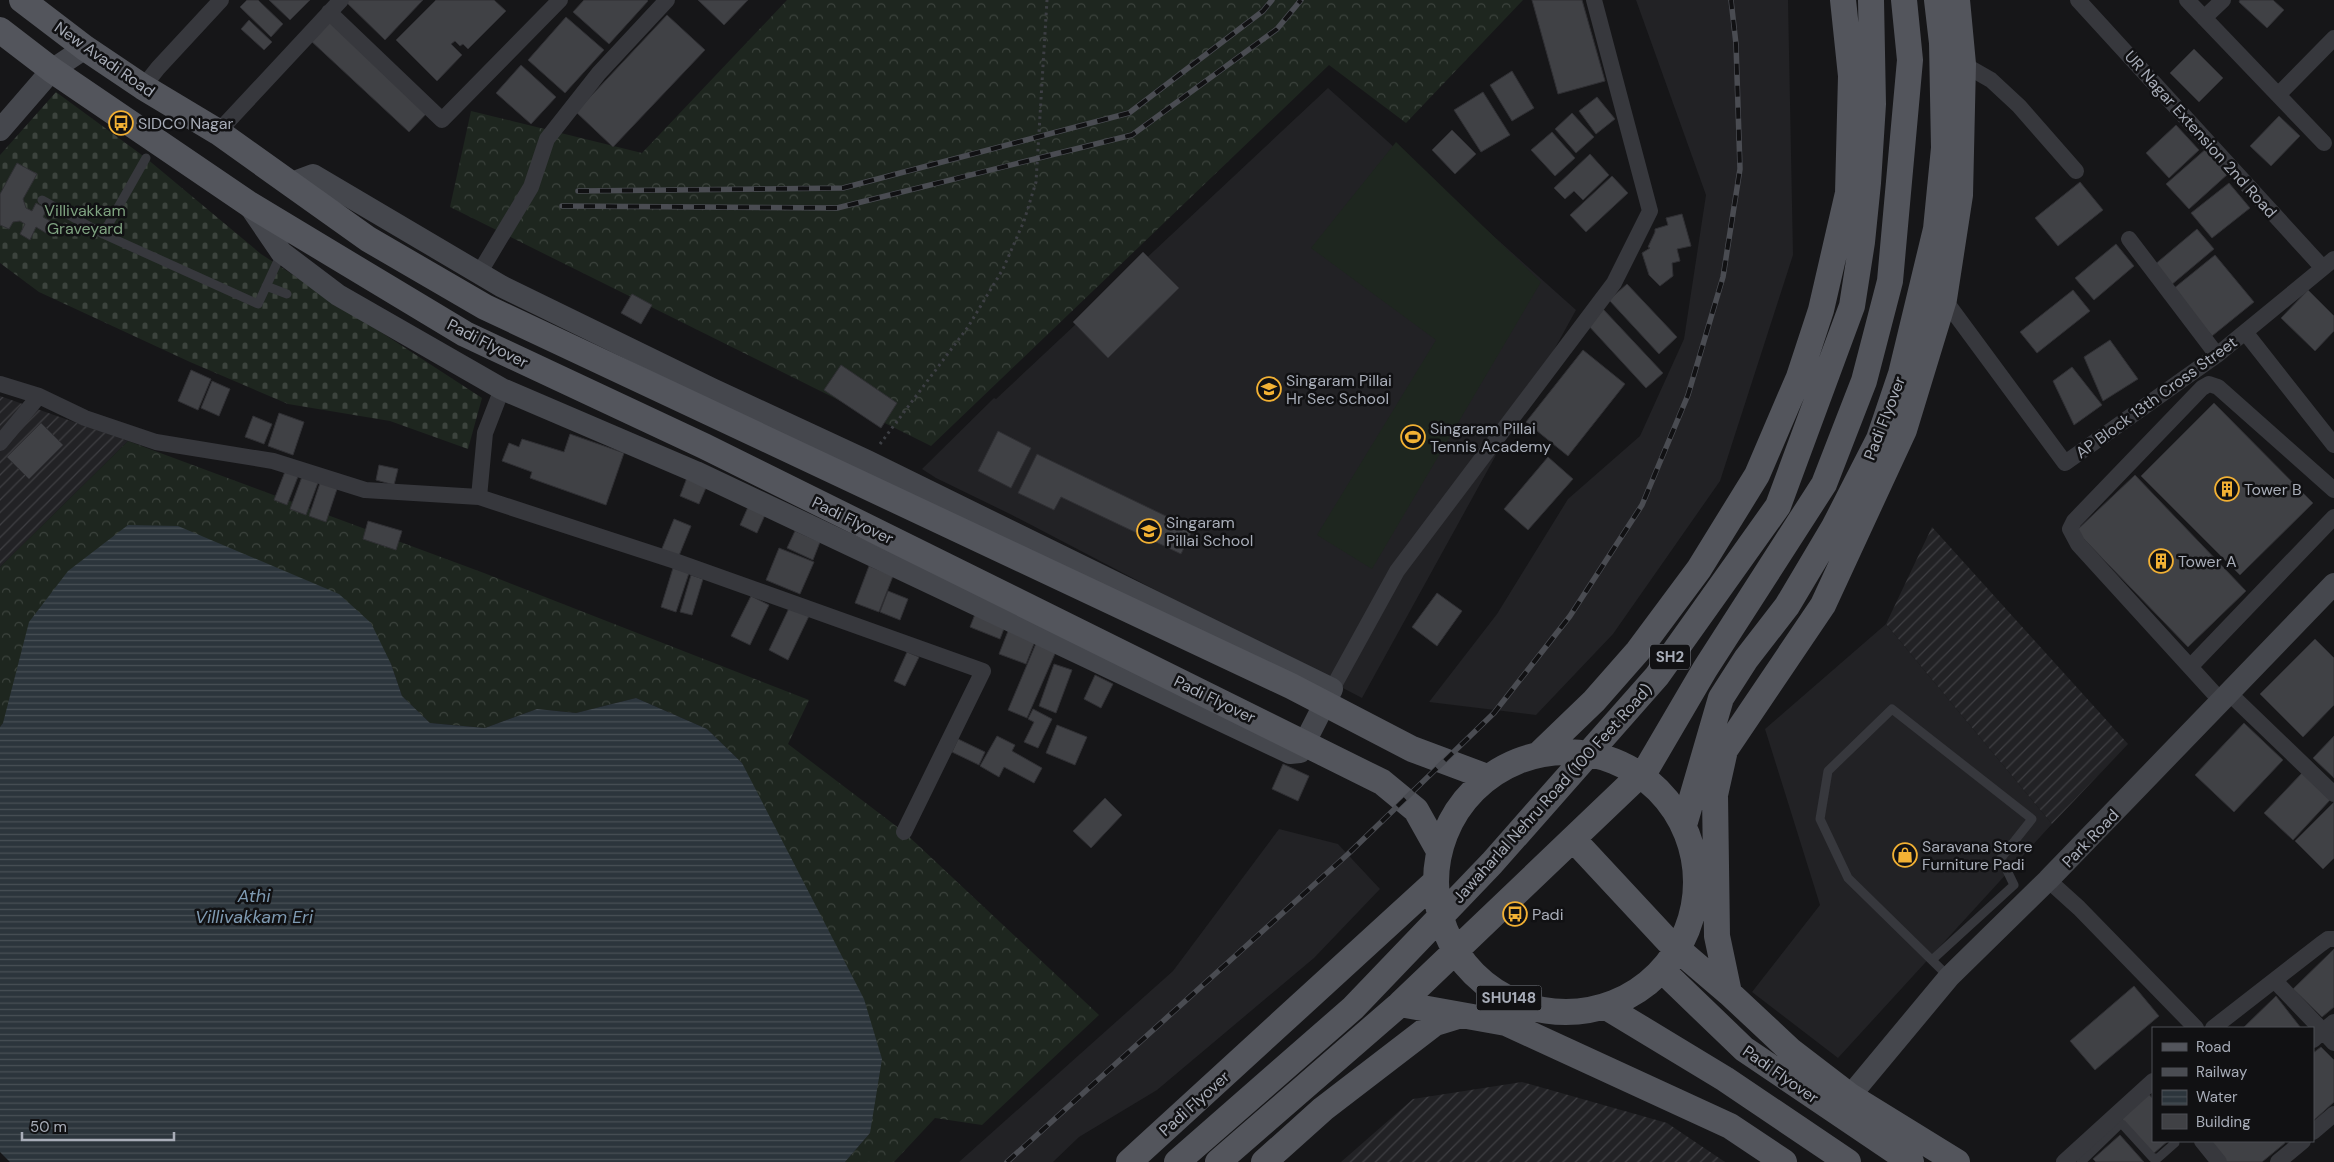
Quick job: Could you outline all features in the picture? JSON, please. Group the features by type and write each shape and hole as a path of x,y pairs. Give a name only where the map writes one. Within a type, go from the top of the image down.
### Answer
{"main road":[{"name":"New Avadi Road","path":"22,0 85,48 143,87 218,132 289,184"},
{"path":"1540,753 1594,701 1638,651 1699,569 1757,475 1799,377 1821,310 1848,193 1851,76 1844,0"},
{"name":"Jawaharlal Nehru Road (100 Feet Road)","path":"1177,1162 1353,1008 1492,863 1657,676 1778,506 1852,306 1862,242 1869,173 1873,104 1871,0"},
{"name":"SH2","path":"1218,1162 1400,1004 1647,768 1725,638 1824,484 1864,381 1890,281 1910,60 1904,0"},
{"name":"Padi Flyover","path":"1684,824 1721,698 1746,659 1787,606 1834,527 1879,440 1901,374 1936,229 1940,192 1944,148 1942,43 1937,0"},
{"path":"1729,993 1716,936 1715,796 1725,750 1823,605 1904,430 1944,299 1960,195 1963,64 1957,0"},
{"path":"0,30 52,70 249,204"},
{"name":"Padi Flyover","path":"289,184 368,239 485,307 1291,686 1412,749 1487,777"},
{"name":"Padi Flyover","path":"249,204 465,334 713,450 1382,782 1416,810 1439,851"},
{"path":"1725,638 1775,677"},
{"name":"SHU148","path":"1583,752 1624,764 1659,790 1684,824 1696,862 1696,902 1685,939 1663,971 1637,993 1606,1007 1563,1012 1521,1004 1493,990 1469,969 1451,943 1439,914 1435,882 1439,851 1456,810 1487,777 1512,762 1540,753 1583,752"},
{"path":"1573,840 1667,940 1729,993 1790,1050 1850,1096 1956,1162"},
{"name":"Padi Flyover","path":"1129,1162 1435,882"},
{"name":"Padi Flyover","path":"1663,971 1744,1049 1911,1162"},
{"path":"1400,1004 1506,1023 1730,1126 1784,1162"},
{"path":"1264,1162 1323,1110 1435,1023 1476,1011 1521,1004"},
{"path":"1606,1007 1725,1079 1848,1162"},
{"path":"1730,1126 1790,1050"}],"street":[{"path":"143,87 221,0"},
{"path":"218,132 341,0"},
{"path":"329,12 442,120 560,0"},
{"path":"478,275 531,187 547,139 599,73 667,0"},
{"path":"249,204 281,252 338,295 502,389 696,472 1290,753 1300,752 1396,571 1614,283 1650,211 1594,0"},
{"name":"UR Nagar Extension 2nd Road","path":"2078,0 2329,263"},
{"path":"2187,0 2324,144"},
{"path":"2204,18 2223,0"},
{"path":"2278,95 2334,38"},
{"path":"0,130 52,70 85,48"},
{"path":"1963,64 1991,80 2012,99 2076,171"},
{"path":"289,184 313,176 478,275 712,389 867,461 1332,689"},
{"path":"2129,239 2217,355"},
{"name":"AP Block 13th Cross Street","path":"1944,299 2065,462 2217,355 2329,263"},
{"path":"2245,332 2334,445"},
{"path":"0,384 39,396 85,418 156,442 274,462 365,490 479,497 675,561 983,671 904,832"},
{"path":"2334,490 2218,387 2209,384 2202,388 2074,521 2070,529 2078,544 2190,668 2334,794"},
{"path":"479,497 485,433 502,389"},
{"path":"0,443 39,396"},
{"path":"2190,668 2334,517"},
{"name":"Park Road","path":"1850,1096 1949,977 2048,880 2226,698 2334,584"},
{"path":"2048,880 2079,908 2195,1027"},
{"path":"2214,1027 2321,944 2328,939 2334,939"},
{"path":"2275,981 2326,1034"},
{"path":"2064,1162 2152,1082"},
{"path":"2314,1131 2334,1114"},
{"path":"2203,1142 2219,1162"},
{"path":"2278,1162 2297,1143"}],"lane":[{"path":"103,234 146,158"},
{"path":"42,200 103,234 258,304 281,252"},
{"path":"266,286 287,294"},
{"path":"1932,960 2014,885 2001,858 2032,819 1892,709 1828,771 1820,819 1848,878 1949,977"},
{"path":"2080,1162 2119,1124 2122,1124 2153,1158 2158,1158 2175,1143"}],"path":[{"path":"867,461 968,327 1003,269 1024,221 1036,182 1047,0"}],"shaded area":[{"path":"1636,0 1788,0 1793,255 1720,481 1613,634 1536,715 1429,702 1497,614 1568,499 1640,436 1684,339 1706,195"},
{"name":"Singaram Pillai Hr Sec School","path":"1328,88 1576,310 1362,698 1012,515 936,478 922,469 994,398 996,399"},
{"path":"0,396 128,441 0,567"},
{"path":"1932,527 2128,744 2052,824 1886,624"},
{"path":"1886,624 2052,824 1838,1058 1752,992 1820,905 1765,729"},
{"path":"1279,829 1338,844 1380,889 1314,958 1157,1090 1079,1137 1053,1162 959,1162 1173,971"},
{"path":"1522,1082 1667,1123 1725,1162 1341,1162 1413,1099"}],"green space":[{"path":"787,0 1523,0 1406,123 1329,65 931,446 450,207 471,111 642,153"},
{"name":"Villivakkam Graveyard","path":"56,92 146,158 261,254 482,398 468,449 390,421 288,404 190,362 39,292 0,263 0,155"},
{"name":"Singaram Pillai Tennis Academy","path":"1396,142 1541,282 1372,569 1317,535 1436,340 1311,248"},
{"path":"128,441 484,573 809,700 788,744 904,832 1099,1015 982,1125 935,1118 894,1162 845,1162 870,1133 742,763 707,729 636,698 576,713 537,709 485,728 430,723 402,696 391,664 3,723 0,727 0,567"}],"water":[{"name":"Athi Villivakkam Eri","path":"128,525 178,526 339,594 371,623 391,664 402,696 430,723 485,728 537,709 576,713 636,698 707,729 742,763 864,999 882,1059 870,1133 845,1162 10,1162 0,1152 0,727 3,723 29,622 68,571"}],"building":[{"path":"247,0 258,0 283,24 271,37 240,7"},
{"path":"269,0 310,0 290,20"},
{"path":"348,0 423,0 385,40 346,2"},
{"path":"436,0 494,0 506,11 468,49 463,44 460,46 455,41 451,44 462,55 437,81 396,40"},
{"path":"584,0 648,1 609,44 573,12"},
{"path":"698,0 748,0 724,25"},
{"path":"1532,0 1582,0 1605,81 1558,94"},
{"path":"2240,0 2273,0 2284,10 2267,28 2239,2"},
{"path":"667,15 705,50 613,147 576,112"},
{"path":"566,17 604,50 565,93 528,60"},
{"path":"249,20 272,42 264,50 241,29"},
{"path":"329,20 428,112 409,132 310,40"},
{"path":"2194,49 2223,78 2199,102 2170,73"},
{"path":"521,65 556,97 531,124 496,93"},
{"path":"1512,71 1534,108 1512,121 1490,85"},
{"path":"1483,92 1510,135 1481,152 1454,110"},
{"path":"1597,97 1615,119 1596,134 1579,111"},
{"path":"1572,113 1594,137 1576,153 1555,129"},
{"path":"2279,116 2300,136 2271,166 2250,146"},
{"path":"2176,125 2199,150 2169,178 2146,153"},
{"path":"1452,130 1476,154 1455,174 1432,150"},
{"path":"1552,132 1575,158 1555,176 1531,150"},
{"path":"2207,148 2229,173 2189,209 2166,184"},
{"path":"1590,154 1609,175 1583,200 1574,191 1565,199 1554,188"},
{"path":"17,163 37,174 23,199 26,208 32,211 36,203 47,209 43,217 52,222 46,233 36,227 30,240 20,234 25,224 20,221 13,222 9,229 0,225 0,194"},
{"path":"1612,176 1628,193 1586,232 1570,215"},
{"path":"2080,182 2103,210 2058,246 2035,218"},
{"path":"2229,183 2250,208 2212,238 2191,213"},
{"path":"1682,214 1691,246 1677,249 1680,261 1672,263 1673,276 1660,286 1649,275 1642,253 1650,248 1648,247 1655,229 1668,225 1666,218"},
{"path":"2197,229 2214,249 2170,286 2153,266"},
{"path":"2116,244 2134,266 2094,300 2075,278"},
{"path":"1143,252 1179,288 1108,358 1073,322"},
{"path":"2215,255 2254,302 2212,336 2173,289"},
{"path":"1627,284 1677,337 1659,354 1609,300"},
{"path":"2073,290 2090,311 2037,353 2020,332"},
{"path":"2308,290 2334,316 2334,331 2315,351 2281,318"},
{"path":"632,294 652,305 641,324 621,313"},
{"path":"1603,309 1663,373 1646,388 1587,324"},
{"path":"2110,340 2138,379 2103,401 2084,357"},
{"path":"1583,350 1625,384 1568,456 1526,422"},
{"path":"841,365 897,403 881,428 824,390"},
{"path":"2072,367 2102,405 2074,425 2053,381"},
{"path":"191,370 211,379 198,410 178,401"},
{"path":"212,381 230,389 219,416 201,408"},
{"name":"Tower B","path":"2214,403 2313,503 2240,575 2141,476"},
{"path":"279,413 304,422 293,455 268,446"},
{"path":"253,416 272,424 264,444 245,437"},
{"path":"41,423 63,445 29,479 7,457"},
{"path":"998,431 1031,448 1011,488 978,471"},
{"path":"570,434 624,453 606,505 530,478 532,472 502,461 509,443 519,447 522,439 564,452"},
{"path":"1037,454 1193,529 1181,554 1061,497 1054,510 1018,493"},
{"path":"1548,457 1573,479 1528,530 1504,509"},
{"path":"379,465 398,469 394,485 376,480"},
{"path":"286,469 299,474 287,505 274,500"},
{"path":"303,474 319,480 306,515 290,509"},
{"path":"688,475 708,483 699,504 680,496"},
{"name":"Tower A","path":"2135,475 2246,591 2188,647 2076,531"},
{"path":"321,480 338,486 326,522 309,516"},
{"path":"748,507 765,515 757,533 740,525"},
{"path":"674,519 691,526 678,558 661,551"},
{"path":"368,521 402,531 396,550 363,539"},
{"path":"795,531 820,542 813,560 787,548"},
{"path":"779,548 814,562 800,594 766,580"},
{"path":"869,566 893,576 879,612 855,603"},
{"path":"673,568 689,573 676,612 661,607"},
{"path":"691,575 703,579 692,615 680,612"},
{"path":"888,591 908,599 900,620 880,612"},
{"path":"1437,593 1462,611 1437,646 1412,627"},
{"path":"751,596 769,605 750,645 731,636"},
{"path":"790,606 809,616 788,660 769,650"},
{"path":"977,609 1007,621 1000,639 970,627"},
{"path":"1010,626 1037,636 1026,664 999,654"},
{"path":"2315,639 2334,658 2334,705 2303,737 2260,694"},
{"path":"1037,641 1057,649 1027,718 1008,710"},
{"path":"907,652 919,657 905,686 894,681"},
{"path":"1054,664 1072,670 1056,713 1039,706"},
{"path":"1095,675 1113,684 1101,708 1084,699"},
{"path":"1033,709 1052,719 1038,748 1024,742 1034,722 1028,719"},
{"path":"2244,723 2283,760 2234,812 2195,775"},
{"path":"1057,725 1087,737 1075,765 1046,753"},
{"path":"997,736 1015,745 1012,751 1042,768 1034,783 1004,767 999,777 980,766"},
{"path":"2334,736 2334,778 2313,758"},
{"path":"958,739 985,752 979,765 952,752"},
{"path":"1283,764 1309,776 1298,801 1272,789"},
{"path":"2302,773 2331,799 2293,840 2264,813"},
{"path":"1105,798 1122,815 1091,848 1073,831"},
{"path":"2334,802 2334,858 2323,869 2295,841"},
{"path":"2334,949 2334,1007 2322,1017 2293,989"},
{"path":"2134,986 2159,1016 2095,1070 2070,1041"},
{"path":"2276,996 2300,1027 2244,1027"},
{"path":"2321,1047 2334,1060 2334,1102 2314,1120 2314,1052"},
{"path":"2148,1093 2152,1098 2152,1142 2167,1142 2153,1154 2120,1117"},
{"path":"2120,1135 2144,1162 2096,1162 2093,1159"},
{"path":"2207,1142 2285,1143 2262,1162 2224,1162"}],"railway":[{"path":"578,191 843,188 1129,113 1263,11 1272,0"},
{"path":"562,206 837,208 1132,135 1277,29 1301,0"},
{"path":"1007,1162 1348,854 1494,713 1570,616 1642,505 1688,395 1723,277 1740,169 1736,44 1731,0"}],"place":[{"name":"SIDCO Nagar","path":"121,123"},
{"name":"Singaram Pillai Hr Sec School","path":"1269,389"},
{"name":"Singaram Pillai Tennis Academy","path":"1413,437"},
{"name":"Tower B","path":"2227,489"},
{"name":"Singaram Pillai School","path":"1149,531"},
{"name":"Tower A","path":"2161,561"},
{"name":"Saravana Store Furniture Padi","path":"1905,855"},
{"name":"Padi","path":"1515,914"}]}
